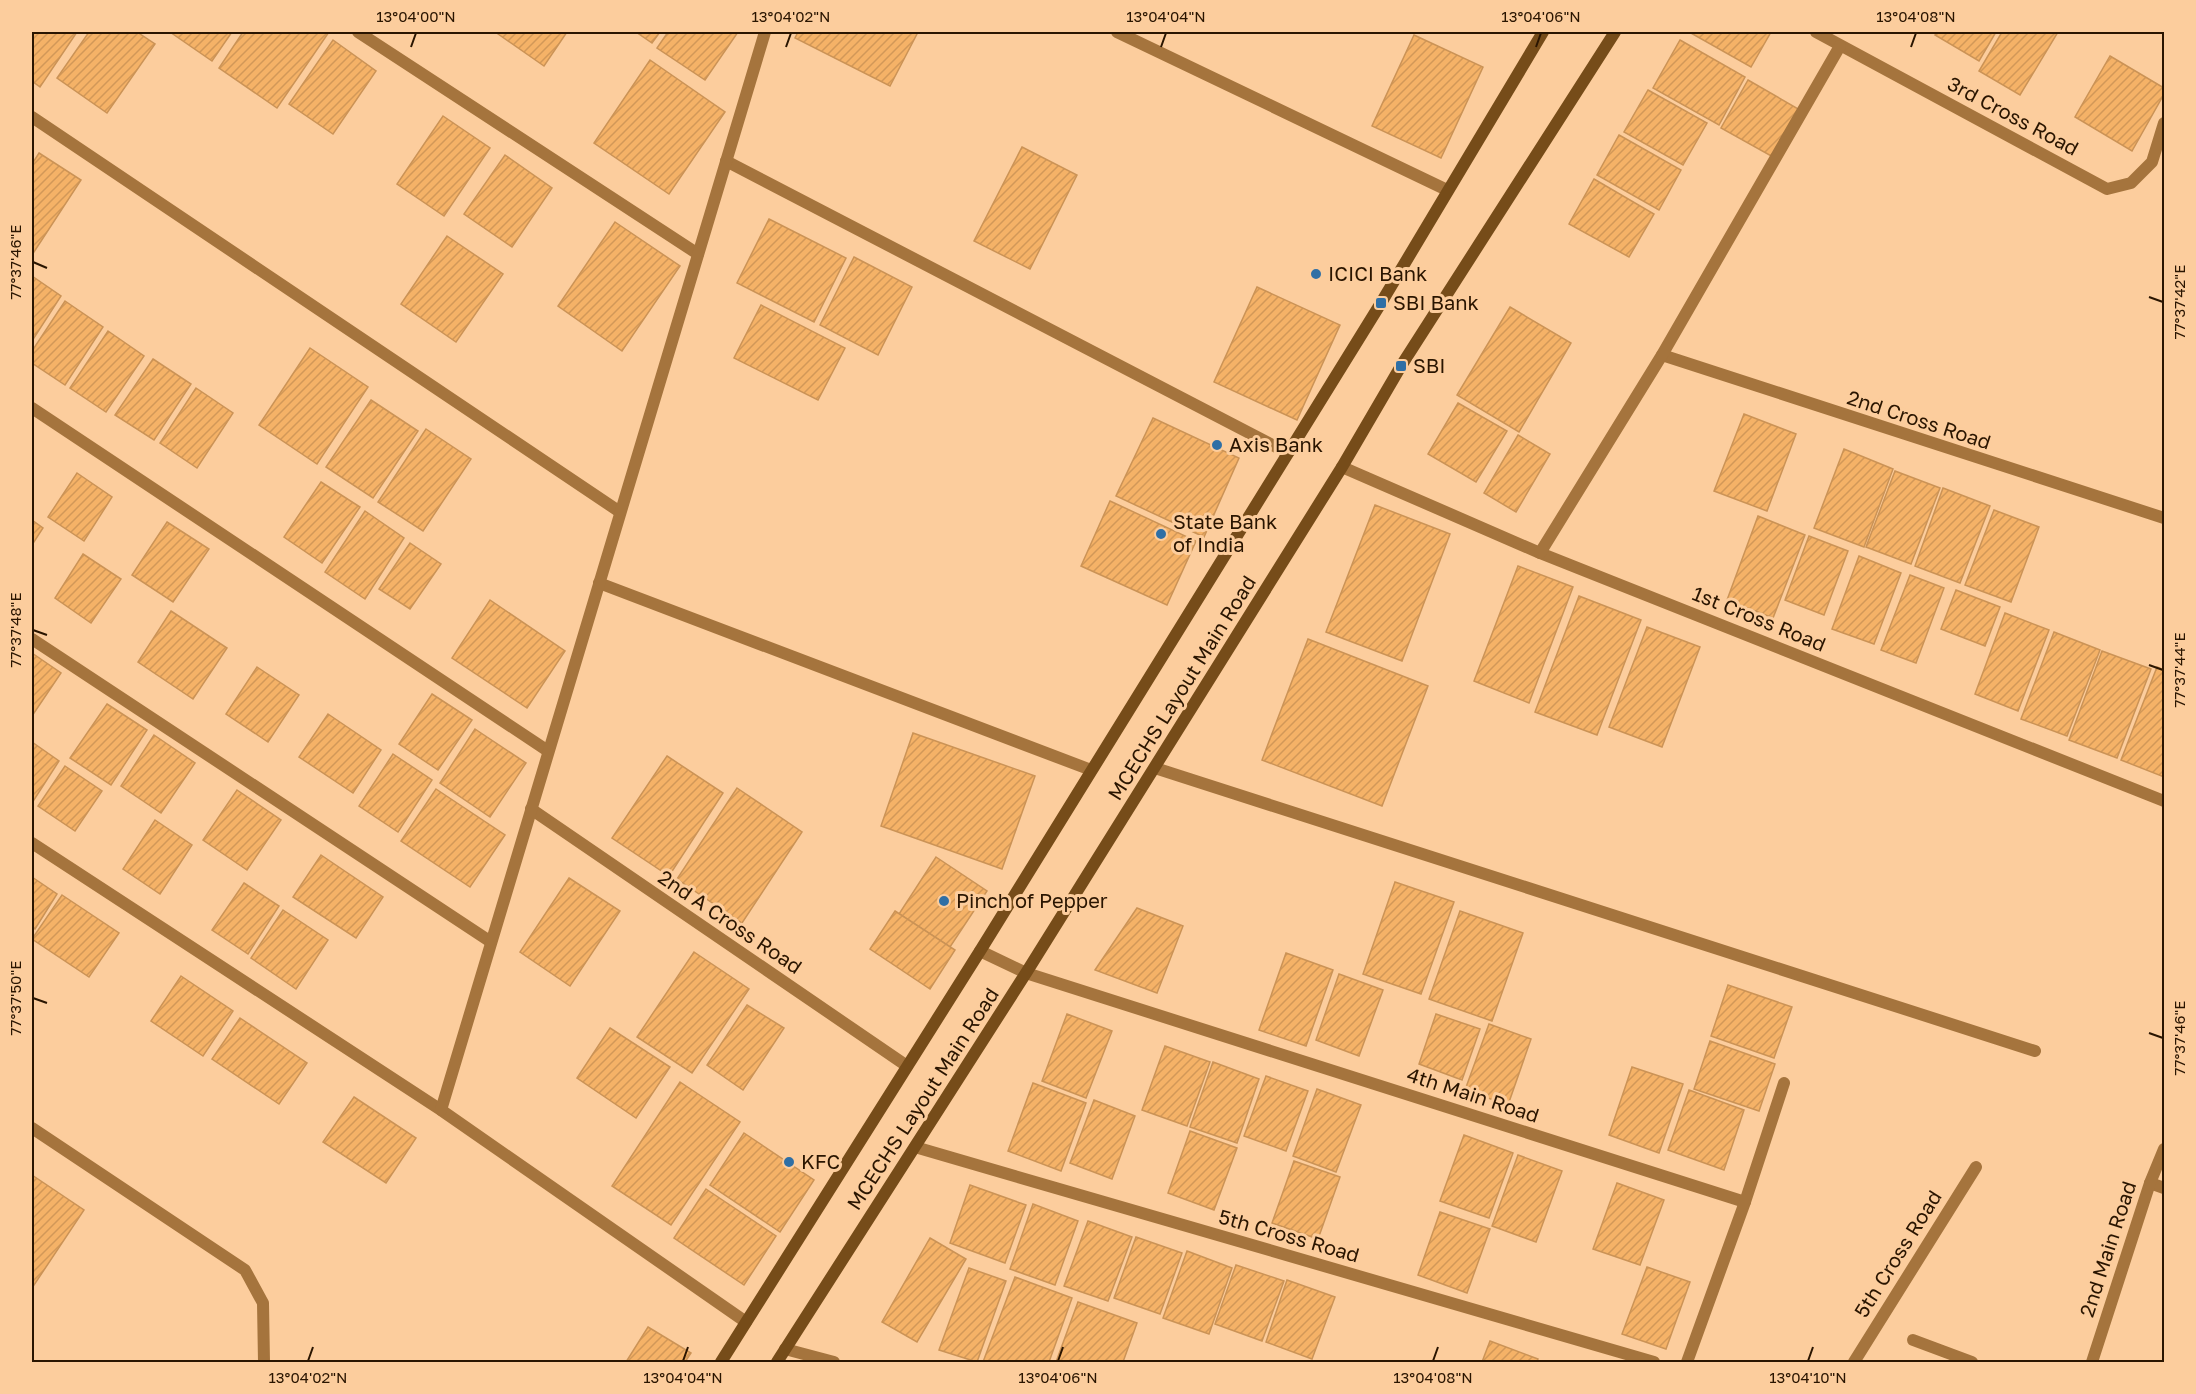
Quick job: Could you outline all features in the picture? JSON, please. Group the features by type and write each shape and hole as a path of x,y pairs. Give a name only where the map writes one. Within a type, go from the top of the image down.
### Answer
{"main road":[{"name":"MCECHS Layout Main Road","path":"720,1362 981,951 1288,453 1543,32"},
{"name":"MCECHS Layout Main Road","path":"777,1362 1026,973 1342,467 1401,366 1615,32"}],"street":[{"path":"358,32 698,254"},
{"path":"441,1110 765,32"},
{"path":"1117,32 1447,190"},
{"name":"3rd Cross Road","path":"1816,32 2107,189 2131,183 2152,162 2164,123"},
{"path":"1540,553 1662,355 1840,46"},
{"path":"32,117 620,512"},
{"path":"726,161 1288,453"},
{"name":"2nd Cross Road","path":"1662,355 2164,518"},
{"path":"32,408 548,752"},
{"name":"1st Cross Road","path":"1342,467 1540,553 2164,801"},
{"path":"599,583 1091,770"},
{"path":"32,639 491,942"},
{"path":"1155,768 2035,1051"},
{"name":"2nd A Cross Road","path":"531,809 907,1066"},
{"path":"32,843 441,1110 746,1322"},
{"name":"4th Main Road","path":"981,951 1026,973 1745,1202"},
{"path":"1687,1362 1745,1202 1784,1083"},
{"path":"32,1128 245,1270 263,1303 264,1362"},
{"name":"5th Cross Road","path":"915,1147 1654,1362"},
{"name":"2nd Main Road","path":"2091,1362 2150,1183 2164,1149"},
{"name":"5th Cross Road","path":"1854,1362 1976,1167"},
{"path":"2150,1183 2164,1188"},
{"path":"1913,1340 1972,1362"},
{"path":"785,1349 834,1362"}],"building":[{"path":"32,32 77,32 40,87 32,81"},
{"path":"89,32 137,32 155,44 107,113 57,78"},
{"path":"170,32 232,32 212,61"},
{"path":"243,32 329,32 277,108 219,68"},
{"path":"500,32 567,32 544,66 498,34"},
{"path":"636,32 660,32 652,43"},
{"path":"668,32 738,32 705,80 657,48"},
{"path":"798,32 918,32 890,86 795,38"},
{"path":"1689,32 1771,32 1751,67"},
{"path":"1937,32 1996,32 1979,61 1935,35"},
{"path":"2002,32 2058,32 2020,95 1979,71"},
{"path":"1414,35 1483,67 1441,158 1372,126"},
{"path":"333,40 376,71 333,134 289,104"},
{"path":"1680,40 1745,77 1719,125 1653,88"},
{"path":"2110,56 2164,88 2164,94 2132,151 2075,117"},
{"path":"650,60 725,112 669,194 594,143"},
{"path":"1748,80 1800,110 1773,157 1721,128"},
{"path":"1648,90 1707,123 1683,165 1624,132"},
{"path":"443,116 490,148 444,216 397,184"},
{"path":"1619,135 1681,170 1659,210 1597,175"},
{"path":"1022,147 1077,175 1030,269 974,241"},
{"path":"39,153 81,180 32,255 32,164"},
{"path":"505,155 552,188 512,247 464,214"},
{"path":"1594,179 1654,214 1629,257 1569,224"},
{"path":"769,219 846,258 814,322 737,283"},
{"path":"615,222 680,266 622,351 558,306"},
{"path":"447,236 503,274 456,342 401,304"},
{"path":"854,257 912,287 878,355 820,325"},
{"path":"32,276 61,296 32,341"},
{"path":"1257,287 1340,325 1297,420 1214,382"},
{"path":"65,301 103,327 65,385 32,363 32,351"},
{"path":"761,305 845,348 818,400 734,358"},
{"path":"1510,307 1571,343 1519,432 1457,395"},
{"path":"108,331 144,356 106,412 70,388"},
{"path":"310,348 368,387 317,464 259,425"},
{"path":"153,359 191,384 154,440 115,415"},
{"path":"196,388 233,413 197,468 160,443"},
{"path":"371,400 418,431 373,498 326,467"},
{"path":"1458,403 1507,431 1476,482 1428,454"},
{"path":"1744,414 1796,434 1767,511 1714,491"},
{"path":"1153,418 1239,458 1204,537 1116,496"},
{"path":"426,429 471,459 423,531 378,502"},
{"path":"1518,435 1550,454 1516,512 1484,493"},
{"path":"1844,449 1893,469 1864,547 1814,528"},
{"path":"1895,471 1940,488 1911,564 1866,547"},
{"path":"77,473 112,497 84,541 48,517"},
{"path":"321,482 360,507 322,563 284,537"},
{"path":"1943,488 1990,506 1960,583 1915,566"},
{"path":"1110,501 1196,541 1167,605 1081,566"},
{"path":"1375,505 1450,534 1402,661 1326,632"},
{"path":"1994,510 2039,527 2011,602 1965,585"},
{"path":"365,511 404,538 365,599 325,572"},
{"path":"1758,516 1805,535 1773,618 1727,600"},
{"path":"32,520 43,528 32,545"},
{"path":"167,522 209,549 173,602 132,575"},
{"path":"1809,536 1848,551 1824,615 1785,600"},
{"path":"410,543 441,564 410,609 379,589"},
{"path":"83,554 121,579 91,623 55,598"},
{"path":"1859,556 1901,573 1874,644 1832,629"},
{"path":"1518,566 1573,587 1529,703 1474,681"},
{"path":"1910,575 1944,588 1916,663 1881,650"},
{"path":"1956,590 2000,607 1985,646 1941,629"},
{"path":"1579,596 1641,620 1597,735 1535,712"},
{"path":"490,600 565,651 527,708 452,658"},
{"path":"171,611 227,648 193,699 138,662"},
{"path":"2005,613 2049,630 2018,711 1975,694"},
{"path":"1647,627 1700,647 1662,747 1609,727"},
{"path":"2054,632 2100,650 2067,736 2021,719"},
{"path":"1308,639 1428,686 1382,806 1262,760"},
{"path":"2102,651 2151,669 2117,758 2069,740"},
{"path":"32,653 61,673 32,716"},
{"path":"257,667 299,695 268,742 226,714"},
{"path":"2157,667 2164,670 2164,777 2121,760"},
{"path":"432,694 472,720 438,770 399,744"},
{"path":"107,704 147,730 111,785 70,758"},
{"path":"328,714 381,750 353,793 299,757"},
{"path":"475,729 526,763 490,817 440,783"},
{"path":"913,733 1035,776 1002,869 881,826"},
{"path":"154,735 195,763 161,813 121,786"},
{"path":"32,742 59,761 32,803"},
{"path":"393,754 432,780 398,832 359,806"},
{"path":"667,756 723,793 669,876 612,838"},
{"path":"65,766 102,791 75,831 38,806"},
{"path":"737,788 802,832 742,923 677,879"},
{"path":"436,789 505,835 470,887 401,841"},
{"path":"237,790 281,820 247,870 203,840"},
{"path":"155,820 192,845 160,894 123,869"},
{"path":"321,855 383,897 356,938 293,897"},
{"path":"936,857 987,891 950,947 899,914"},
{"path":"32,877 57,894 35,929 32,926"},
{"path":"569,878 620,911 570,986 520,952"},
{"path":"1395,882 1454,902 1421,994 1363,974"},
{"path":"244,883 279,906 248,954 212,930"},
{"path":"62,895 119,933 89,977 32,939"},
{"path":"1137,908 1183,926 1157,993 1095,970"},
{"path":"283,910 328,940 296,989 251,958"},
{"path":"895,911 955,950 930,989 870,949"},
{"path":"1460,911 1523,933 1492,1021 1429,999"},
{"path":"694,952 749,989 692,1073 637,1037"},
{"path":"1286,953 1333,970 1306,1046 1259,1030"},
{"path":"1339,974 1383,990 1359,1056 1316,1040"},
{"path":"181,976 233,1011 203,1056 151,1021"},
{"path":"1728,985 1792,1007 1774,1058 1711,1036"},
{"path":"747,1005 784,1028 743,1090 707,1065"},
{"path":"1067,1014 1112,1031 1086,1098 1042,1081"},
{"path":"1436,1014 1480,1029 1462,1080 1419,1064"},
{"path":"240,1018 307,1063 279,1104 212,1059"},
{"path":"1489,1024 1531,1039 1508,1105 1465,1090"},
{"path":"610,1028 670,1067 636,1118 577,1078"},
{"path":"1710,1041 1775,1064 1759,1111 1694,1089"},
{"path":"1165,1046 1210,1062 1187,1126 1142,1110"},
{"path":"1213,1062 1259,1079 1237,1143 1190,1127"},
{"path":"1632,1067 1683,1084 1659,1153 1609,1135"},
{"path":"1266,1076 1308,1091 1286,1151 1244,1136"},
{"path":"680,1082 740,1122 671,1225 612,1186"},
{"path":"1033,1083 1086,1103 1061,1171 1008,1151"},
{"path":"1317,1089 1361,1105 1336,1172 1293,1156"},
{"path":"1689,1090 1744,1110 1724,1170 1668,1150"},
{"path":"354,1097 416,1138 386,1183 323,1142"},
{"path":"1094,1100 1135,1116 1112,1179 1070,1163"},
{"path":"1190,1131 1237,1148 1214,1210 1168,1193"},
{"path":"744,1133 814,1180 780,1232 710,1185"},
{"path":"1464,1135 1513,1153 1489,1218 1440,1201"},
{"path":"1518,1155 1562,1171 1536,1242 1492,1226"},
{"path":"1294,1161 1340,1177 1318,1239 1272,1223"},
{"path":"32,1175 84,1210 32,1288"},
{"path":"1617,1183 1664,1200 1640,1265 1593,1249"},
{"path":"970,1185 1026,1205 1005,1263 950,1243"},
{"path":"706,1189 776,1236 744,1285 674,1238"},
{"path":"1033,1204 1078,1221 1055,1285 1010,1269"},
{"path":"1440,1212 1490,1229 1467,1293 1418,1275"},
{"path":"1088,1221 1132,1237 1108,1301 1064,1286"},
{"path":"1136,1237 1182,1253 1160,1314 1114,1298"},
{"path":"930,1238 966,1259 917,1342 882,1322"},
{"path":"1187,1251 1232,1268 1209,1334 1163,1318"},
{"path":"1236,1265 1284,1281 1262,1341 1215,1324"},
{"path":"1647,1267 1690,1282 1666,1349 1622,1334"},
{"path":"969,1268 1006,1281 977,1362 939,1350"},
{"path":"1015,1277 1072,1298 1049,1362 983,1362"},
{"path":"1287,1280 1335,1297 1312,1359 1266,1342"},
{"path":"1078,1302 1137,1323 1123,1362 1056,1362"},
{"path":"648,1327 691,1353 685,1362 626,1362"},
{"path":"1490,1341 1538,1359 1537,1362 1482,1362"}],"place":[{"name":"ICICI Bank","path":"1316,274"},
{"name":"SBI Bank","path":"1381,303"},
{"name":"SBI","path":"1401,366"},
{"name":"Axis Bank","path":"1217,445"},
{"name":"State Bank of India","path":"1161,534"},
{"name":"Pinch of Pepper","path":"944,901"},
{"name":"KFC","path":"789,1162"}]}
